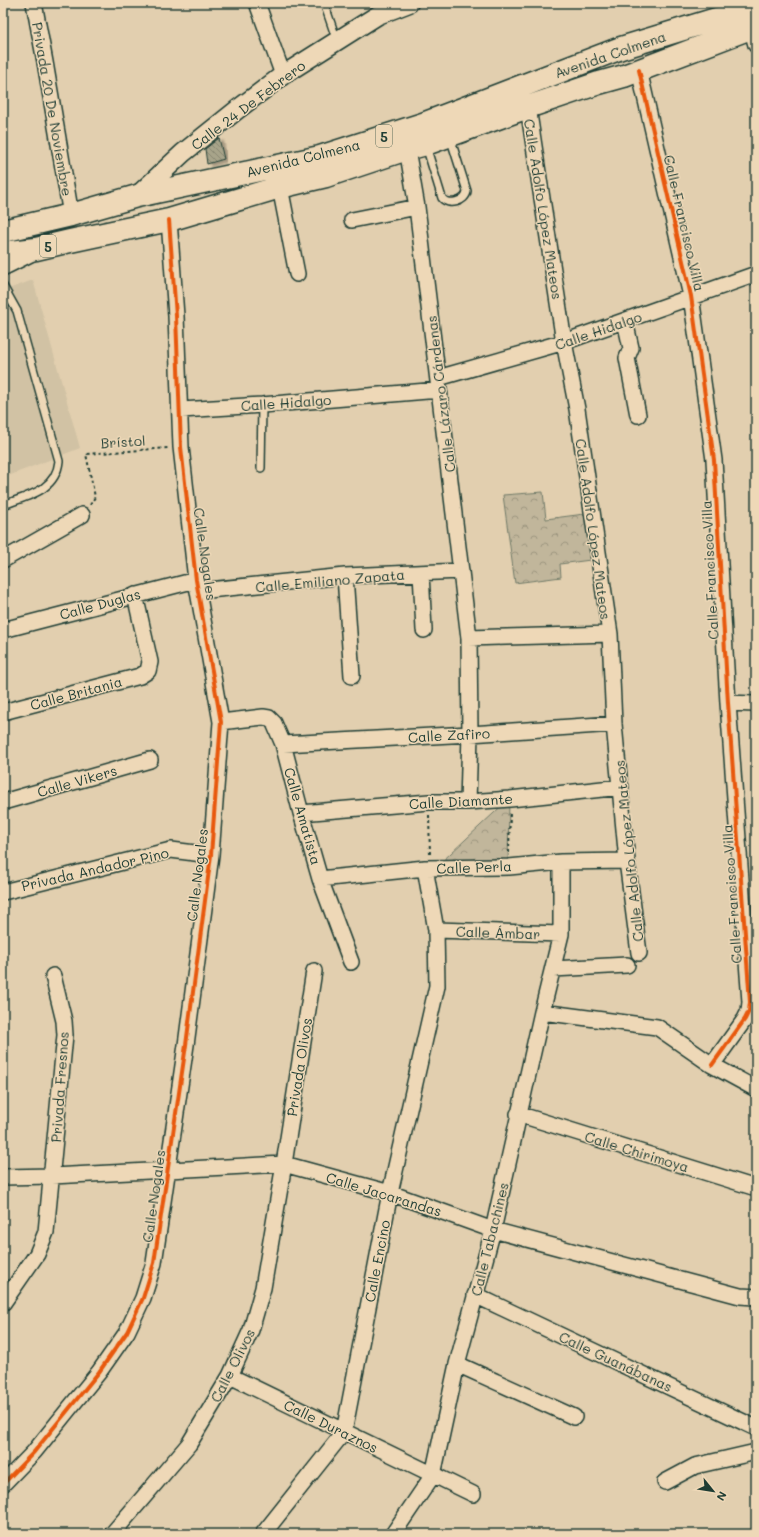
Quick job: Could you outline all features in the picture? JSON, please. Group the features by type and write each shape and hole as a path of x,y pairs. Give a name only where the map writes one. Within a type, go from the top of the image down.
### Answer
{"main road":[{"name":"Avenida Colmena","path":"3,231 71,215 137,196 320,157 423,124 621,48 725,13 755,27"},
{"name":"Avenida Colmena","path":"528,107 639,70 755,27"},
{"name":"5","path":"3,253 36,250 169,220 280,187 326,176 450,136 528,107"}],"street":[{"name":"Privada 20 De Noviembre","path":"34,3 71,215"},
{"path":"257,3 284,75"},
{"name":"Calle 24 De Febrero","path":"137,196 183,153 238,109 284,75 378,15 409,3"},
{"name":"Calle Francisco Villa","path":"639,70 691,296 714,460 728,703 750,1002 749,1011 745,1019 712,1065"},
{"name":"Calle Adolfo López Mateos","path":"528,107 564,342 577,409 610,634 614,724 627,861 639,953"},
{"name":"Calle Lázaro Cárdenas","path":"416,147 417,207 469,638 470,734 468,802"},
{"path":"280,187 297,274"},
{"path":"352,220 417,207"},
{"name":"Calle Nogales","path":"3,1484 34,1452 99,1372 127,1332 143,1298 154,1263 186,1045 211,855 221,722 198,585 181,447 176,316 169,220"},
{"path":"3,266 36,250"},
{"name":"Calle Hidalgo","path":"180,410 262,405 439,384 625,321 691,296 756,274"},
{"path":"625,321 631,348 627,358 638,415"},
{"path":"3,560 82,515"},
{"name":"Calle Emiliano Zapata","path":"198,585 461,571"},
{"path":"421,573 424,630"},
{"path":"345,576 352,676"},
{"name":"Calle Duglas","path":"3,630 135,595 198,585"},
{"name":"Calle Britania","path":"3,712 140,676 148,671 150,662 135,595"},
{"path":"469,638 610,634"},
{"path":"728,703 756,704"},
{"name":"Calle Amatista","path":"221,722 263,717 269,718 274,723 283,744 320,880 351,962"},
{"name":"Calle Zafiro","path":"283,744 470,734 614,724"},
{"name":"Calle Vikers","path":"3,802 150,760"},
{"name":"Calle Diamante","path":"301,813 429,802 468,802 510,799 621,787"},
{"name":"Privada Andador Pino","path":"3,892 171,850 211,855"},
{"name":"Calle Perla","path":"320,880 428,868 509,866 561,862 627,861"},
{"name":"Calle Tabachines","path":"393,1534 433,1475 457,1364 493,1230 518,1114 561,934 561,862"},
{"name":"Calle Encino","path":"262,1534 344,1432 390,1193 437,986 436,930 428,868"},
{"name":"Calle Ámbar","path":"436,930 561,934"},
{"path":"553,969 626,965"},
{"name":"Privada Olivos","path":"284,1164 314,970"},
{"name":"Privada Fresnos","path":"3,1303 37,1254 46,1232 65,1034 64,1021 53,976"},
{"path":"542,1012 656,1027 712,1065 756,1089"},
{"name":"Calle Chirimoya","path":"518,1114 756,1188"},
{"name":"Calle Jacarandas","path":"3,1177 52,1176 284,1164 390,1193 493,1230 740,1296 756,1297"},
{"name":"Calle Olivos","path":"114,1534 189,1444 230,1376 252,1330 263,1288 284,1164"},
{"name":"Calle Guanábanas","path":"475,1295 756,1428"},
{"path":"457,1364 574,1417"},
{"name":"Calle Duraznos","path":"230,1376 473,1494"},
{"path":"665,1482 695,1466 756,1452"}],"lane":[{"path":"324,3 337,42"},
{"path":"416,147 442,198 449,204 464,198 467,191 450,136"},
{"path":"3,286 17,311 59,461 58,470 53,479 45,488 3,505"},
{"path":"261,468 262,405"}],"path":[{"path":"509,866 510,799"},
{"path":"428,868 429,802"}],"shaded area":[{"path":"33,280 80,448 3,478 3,291"}],"green space":[{"path":"543,492 546,519 592,513 598,559 560,564 561,577 515,583 503,495"},
{"path":"509,799 508,866 436,867"}],"building":[{"path":"219,138 224,159 207,164 205,149"}],"cycle path":[{"path":"639,70 691,296 714,460 728,703 750,1002 749,1011 745,1019 712,1065"},
{"path":"3,1484 34,1452 99,1372 127,1332 143,1298 154,1263 186,1045 211,855 221,722 196,580 181,447 176,316 169,220"}]}
